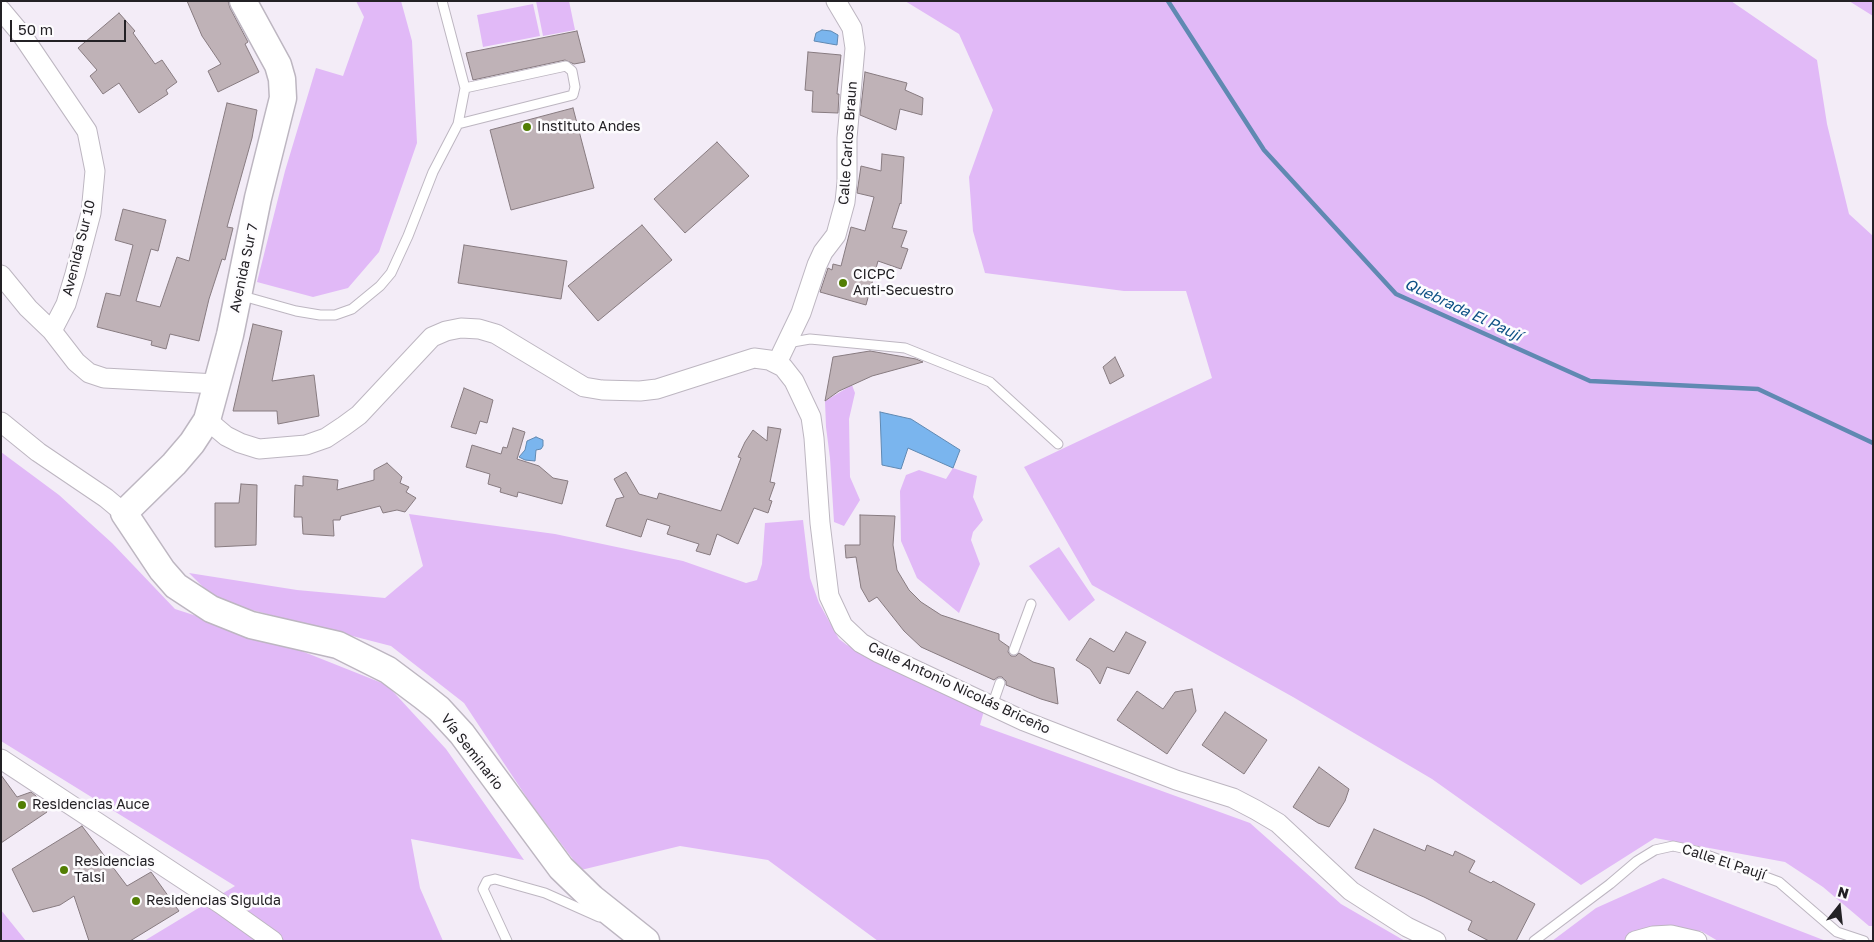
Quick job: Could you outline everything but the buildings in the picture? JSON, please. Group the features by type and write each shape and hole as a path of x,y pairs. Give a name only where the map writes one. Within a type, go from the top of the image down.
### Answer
{"main road":[{"name":"Avenida Sur 7","path":"124,513 174,464 192,443 207,420 218,384 258,198 283,98 282,79 278,65 243,1"},
{"name":"Vía Seminario","path":"124,513 162,570 176,586 211,609 251,625 338,645 388,670 439,709 462,734 561,868 592,898 642,938"}],"street":[{"name":"Calle Carlos Braun","path":"777,364 801,313 817,265 823,252 836,235 846,202 848,182 847,138 855,48 852,28 836,1"},
{"name":"Avenida Sur 10","path":"1,10 22,35 87,130 95,171 91,212 75,274 66,304 52,331"},
{"path":"1,275 28,308 52,331 76,362 89,373 104,378 218,384"},
{"path":"207,420 226,436 240,443 259,448 306,445 326,438 359,414 432,337 446,331 461,328 496,334 584,387 602,390 640,391 657,389 754,358 762,358 777,364"},
{"name":"Calle Antonio Nicolás Briceño","path":"777,364 783,367 794,381 811,417 824,569 829,596 843,626 861,643 1024,721 1176,780 1233,798 1278,823 1351,891 1385,914 1436,941"},
{"path":"1,422 38,452 106,498 124,513"},
{"path":"1,759 221,904 272,941"},
{"path":"1635,941 1653,936 1671,935 1697,941"}],"lane":[{"path":"238,294 296,311 320,315 335,315 352,309 380,286 391,273 433,172 458,124 465,88 442,1"},
{"path":"458,124 573,95 575,87 572,71 566,66 465,88"},
{"path":"787,343 810,339 905,348 990,382 1058,444"},
{"path":"1014,650 1031,604"},
{"path":"992,706 1000,683"},
{"name":"Calle El Paují","path":"1534,941 1638,861 1655,850 1673,846 1696,851 1779,882 1837,932 1864,941"},
{"path":"507,941 483,889 487,881 495,880 546,893 642,938"}],"shaded area":[{"path":"356,1 401,1 412,41 417,143 379,252 348,288 313,297 257,282 285,171 316,68 343,76 364,17"},
{"path":"536,1 569,1 575,30 543,36"},
{"path":"905,1 1731,1 1817,60 1827,124 1849,214 1873,236 1873,926 1869,926 1823,887 1785,862 1655,838 1581,885 1432,779 1293,697 1092,585 1024,467 1212,378 1186,291 1124,291 985,273 973,231 969,177 993,110 959,34"},
{"path":"1849,1 1873,1 1873,16"},
{"path":"533,4 540,36 483,47 477,15"},
{"path":"852,385 855,393 849,419 850,477 860,500 844,526 834,522 825,401"},
{"path":"1,452 59,495 112,543 175,609 289,646 387,685 446,749 524,860 411,839 420,888 443,941 144,941 235,886 1,741"},
{"path":"953,468 977,476 973,497 983,520 973,532 971,540 980,564 959,613 917,578 901,541 900,491 906,475 919,470 946,479"},
{"path":"409,514 555,534 683,561 746,583 757,580 762,564 765,523 803,520 810,578 819,603 839,639 847,645 985,707 980,725 1250,823 1341,904 1405,941 878,941 768,860 680,846 581,870 529,801 464,703 391,646 217,601 189,573 297,590 385,598 423,566"},
{"path":"1059,547 1095,600 1069,621 1029,566"},
{"path":"1663,878 1826,941 1718,941 1701,931 1650,932 1624,941 1552,941 1596,908"},
{"path":"1,910 26,941 1,941"}],"water":[{"path":"822,30 831,31 838,35 837,45 814,41 816,33"},
{"path":"880,412 911,419 960,450 953,468 908,448 901,469 882,465"},
{"path":"536,437 543,440 543,446 541,449 536,450 535,461 519,457 525,450 527,441"}],"waterway":[{"name":"Quebrada El Paují","path":"1168,1 1264,150 1396,294 1590,381 1758,389 1873,443"}],"place":[{"name":"Instituto Andes","path":"527,127"},
{"name":"CICPC Anti-Secuestro","path":"843,283"},
{"name":"Residencias Auce","path":"22,805"},
{"name":"Residencias Talsi","path":"64,870"},
{"name":"Residencias Sigulda","path":"136,901"}]}
